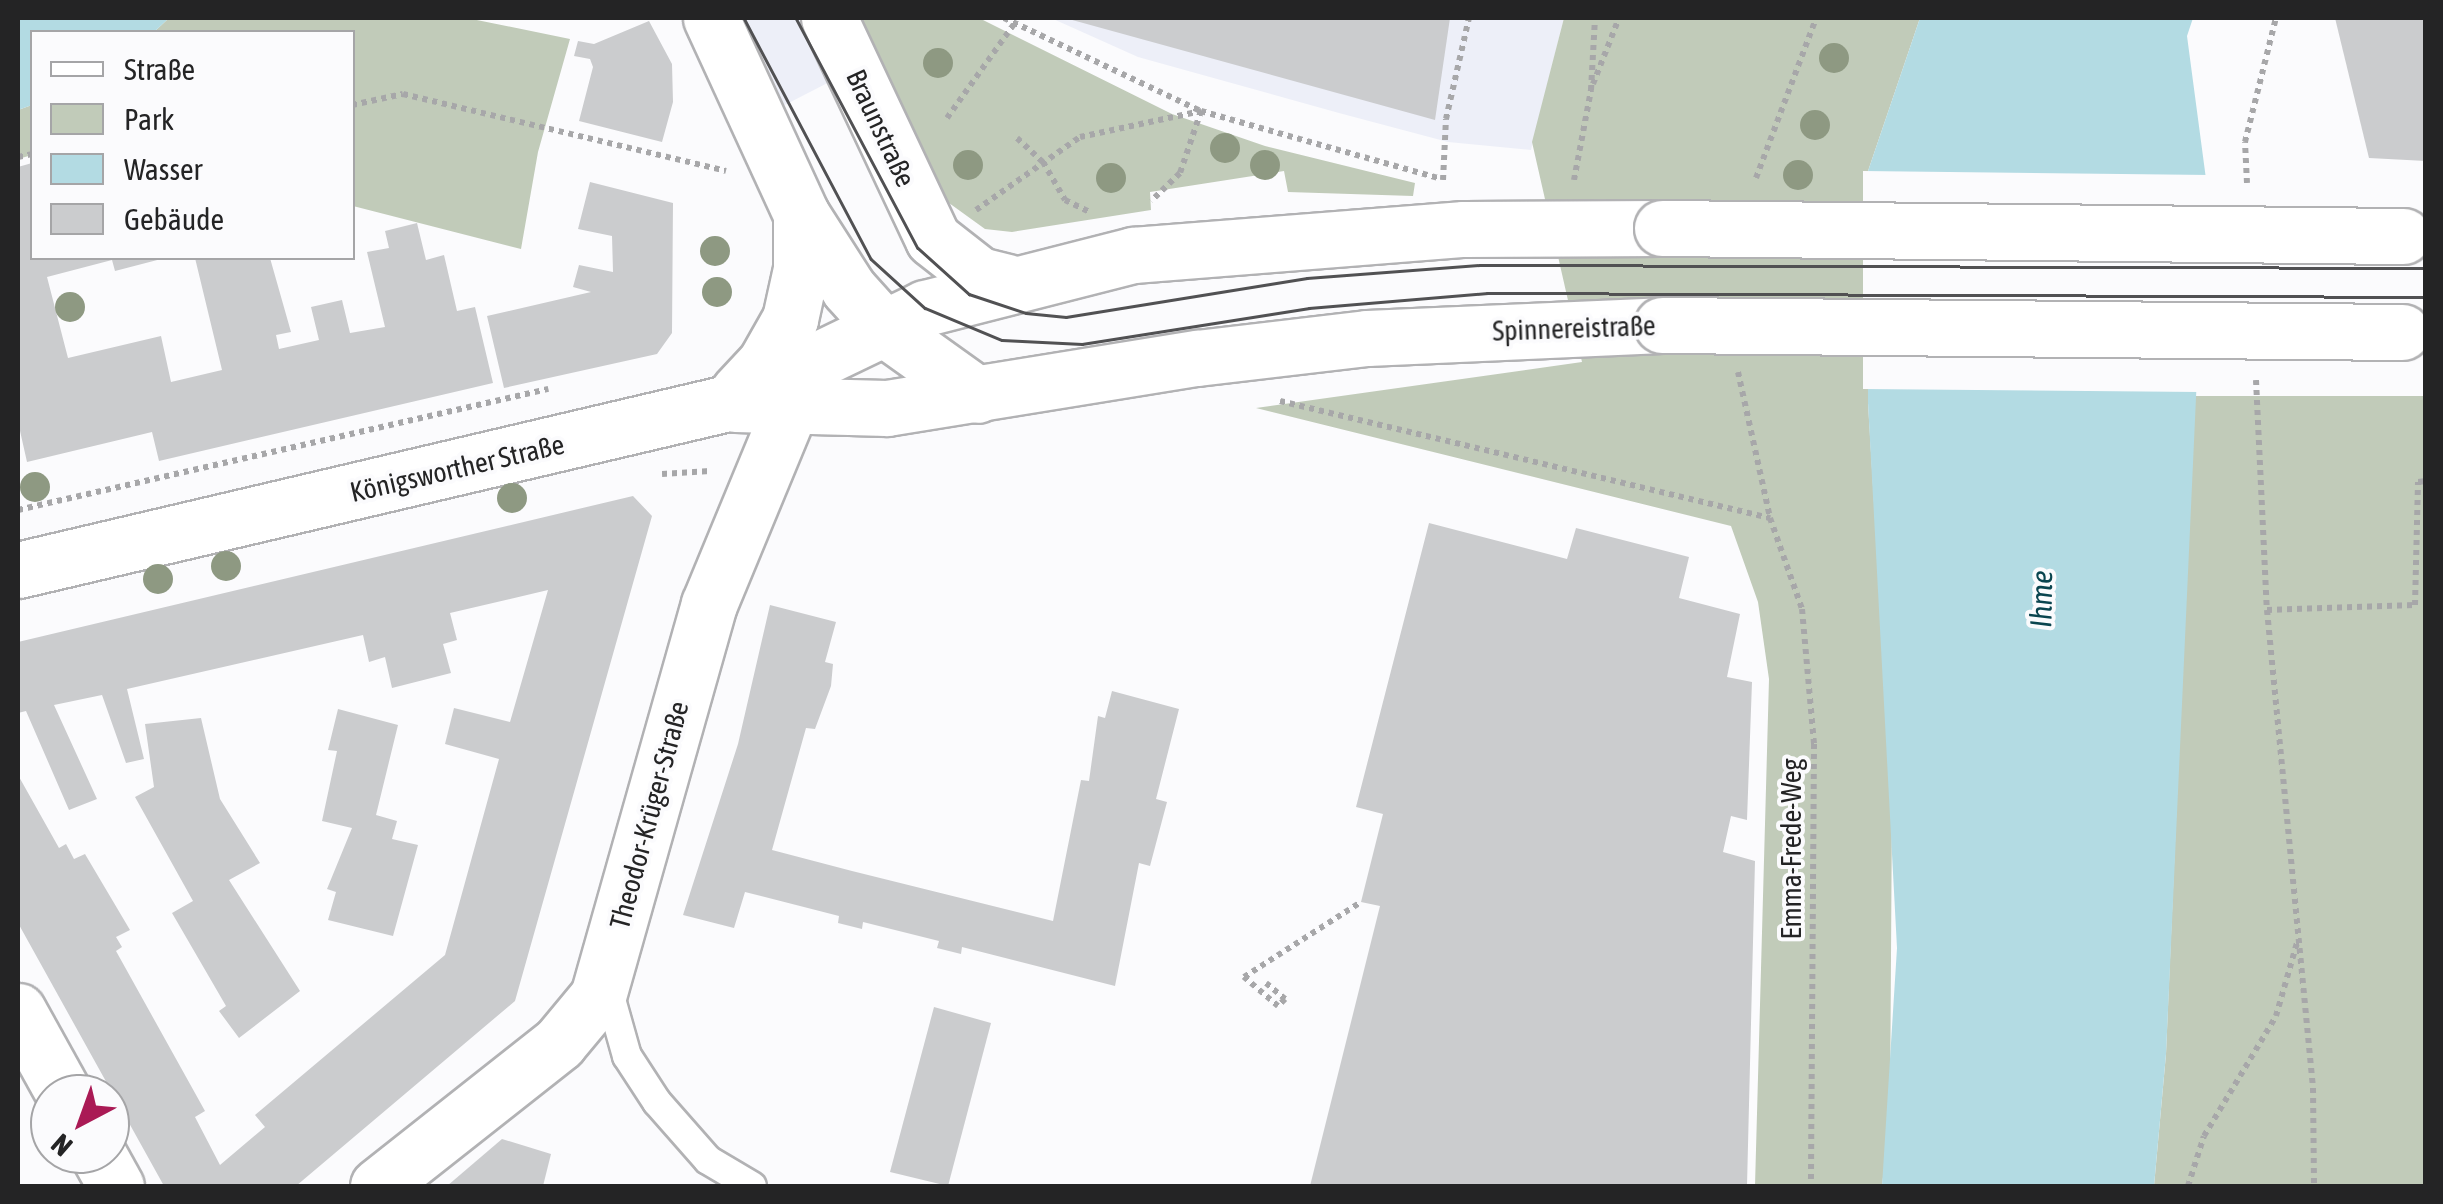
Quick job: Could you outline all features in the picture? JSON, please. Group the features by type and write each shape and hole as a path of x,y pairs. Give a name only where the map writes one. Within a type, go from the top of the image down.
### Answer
{"street":[{"path":"710,18 802,214 849,289 884,328 978,395"},
{"name":"Braunstraße","path":"829,18 932,239 980,274 1007,282"},
{"path":"728,404 765,364 790,318 801,269 802,214"},
{"path":"884,328 1007,282 1133,255 1257,240 1464,229 1662,228 2414,235"},
{"path":"884,328 932,239"},
{"name":"Spinnereistraße","path":"801,384 886,408 1197,358 1367,338 1662,325 2414,332"},
{"name":"Königsworther Straße","path":"18,570 801,384 884,328"},
{"name":"Theodor-Krüger-Straße","path":"378,1186 559,1043 585,1015 607,974 700,631 801,384"},
{"path":"18,1011 53,1074"}],"lane":[{"path":"607,974 613,1024 646,1086 708,1160 752,1186"}],"path":[{"path":"1004,18 1201,111 1461,182"},
{"path":"1443,180 1446,120 1470,18"},
{"path":"1571,199 1591,90 1595,18"},
{"path":"1591,90 1619,18"},
{"path":"1766,148 1816,18"},
{"path":"948,118 1014,24"},
{"path":"355,104 403,94 737,174"},
{"path":"989,200 1080,137 1201,111"},
{"path":"1143,205 1180,173 1201,111"},
{"path":"1018,138 1043,162 1074,208 1106,211"},
{"path":"18,510 560,386"},
{"path":"1262,397 1770,518"},
{"path":"2257,399 2267,610 2298,939 2314,1186"},
{"name":"Emma-Frede-Weg","path":"1744,400 1770,518 1802,609 1814,744 1811,1186"},
{"path":"655,474 768,467"},
{"path":"2267,610 2415,605 2418,482 2426,481"},
{"path":"1266,983 1285,999 1278,1006 1244,977 1361,902"},
{"path":"2188,1186 2204,1136 2276,1016 2298,939"}],"shaded area":[{"path":"729,18 810,18 841,76 777,109"},
{"path":"1051,18 1564,18 1531,150 1448,142 1339,113 1138,57"}],"green space":[{"path":"169,18 467,18 570,39 538,152 521,249 355,207 355,30 156,30"},
{"path":"854,18 979,18 1172,114 1265,146 1415,183 1413,196 1288,192 1284,171 1150,192 1151,210 1012,232 985,229 949,203 936,183"},
{"path":"1564,18 1920,18 1868,171 1868,403 1892,801 1890,1115 1882,1186 1755,1186 1769,679 1758,602 1731,526 1256,408 1582,362 1532,142"},
{"path":"30,106 30,156 18,159 18,110"},
{"path":"2194,396 2425,396 2425,1186 2154,1186 2166,1054"}],"water":[{"path":"18,18 169,18 156,30 30,30 30,106 18,110"},
{"name":"Ihme","path":"1920,18 2193,18 2187,36 2206,179 2166,1054 2154,1186 1882,1186 1897,948 1868,403 1868,171"}],"pier":[{"path":"1863,171 2210,175 2199,392 1863,389"}],"building":[{"path":"1065,18 1450,18 1435,120"},
{"path":"2335,18 2426,18 2426,161 2369,158"},
{"path":"649,21 672,64 673,102 662,142 579,121 593,67 590,59 574,56 578,41 594,44"},
{"path":"30,164 30,260 112,260 47,277 68,358 161,336 171,382 222,370 195,260 271,260 291,332 276,335 279,349 319,340 311,307 342,300 350,333 385,327 367,252 389,248 385,231 417,223 426,260 444,255 457,311 475,307 493,383 159,461 152,432 27,462 18,422 18,167"},
{"path":"590,182 673,203 672,333 657,354 504,388 487,316 591,292 573,287 579,265 613,272 612,236 578,229"},
{"path":"112,260 157,260 115,271"},
{"path":"633,496 652,516 515,1001 296,1186 164,1186 130,1125 130,1074 102,1074 18,923 18,775 59,848 66,844 74,859 85,854 130,930 116,937 122,947 116,951 205,1111 195,1117 220,1165 265,1127 255,1115 445,955 499,759 445,744 454,708 510,722 548,590 450,613 457,640 443,644 451,673 392,688 385,657 369,662 363,635 127,689 144,759 126,763 102,695 54,705 97,799 69,810 26,711 18,713 18,642"},
{"path":"1429,523 1567,559 1576,528 1689,557 1679,598 1740,614 1727,677 1752,682 1747,820 1731,816 1723,852 1755,861 1747,1186 1310,1186 1380,906 1361,902 1383,814 1356,807"},
{"path":"770,605 836,622 825,662 833,664 831,686 815,729 806,728 772,850 852,871 1053,921 1081,780 1089,781 1098,716 1105,718 1112,691 1179,709 1156,799 1167,802 1150,866 1139,863 1115,986 962,947 961,954 937,948 939,941 863,922 862,929 838,923 839,916 745,892 734,928 683,915 738,744"},
{"path":"338,709 398,725 376,815 397,821 392,839 418,845 393,936 328,920 336,892 327,889 352,828 322,821 337,751 328,750"},
{"path":"201,718 220,799 260,863 229,880 300,991 239,1038 219,1011 226,1006 172,913 193,901 135,797 154,787 145,724"},
{"path":"934,1007 991,1023 948,1186 890,1172"},
{"path":"502,1139 551,1154 543,1186 447,1186"}],"tram line":[{"path":"744,18 871,259 925,308 1002,340 1082,344 1309,308 1487,293 2426,297"},
{"path":"796,18 918,248 969,294 1026,313 1066,317 1307,278 1480,265 2426,268"}]}
